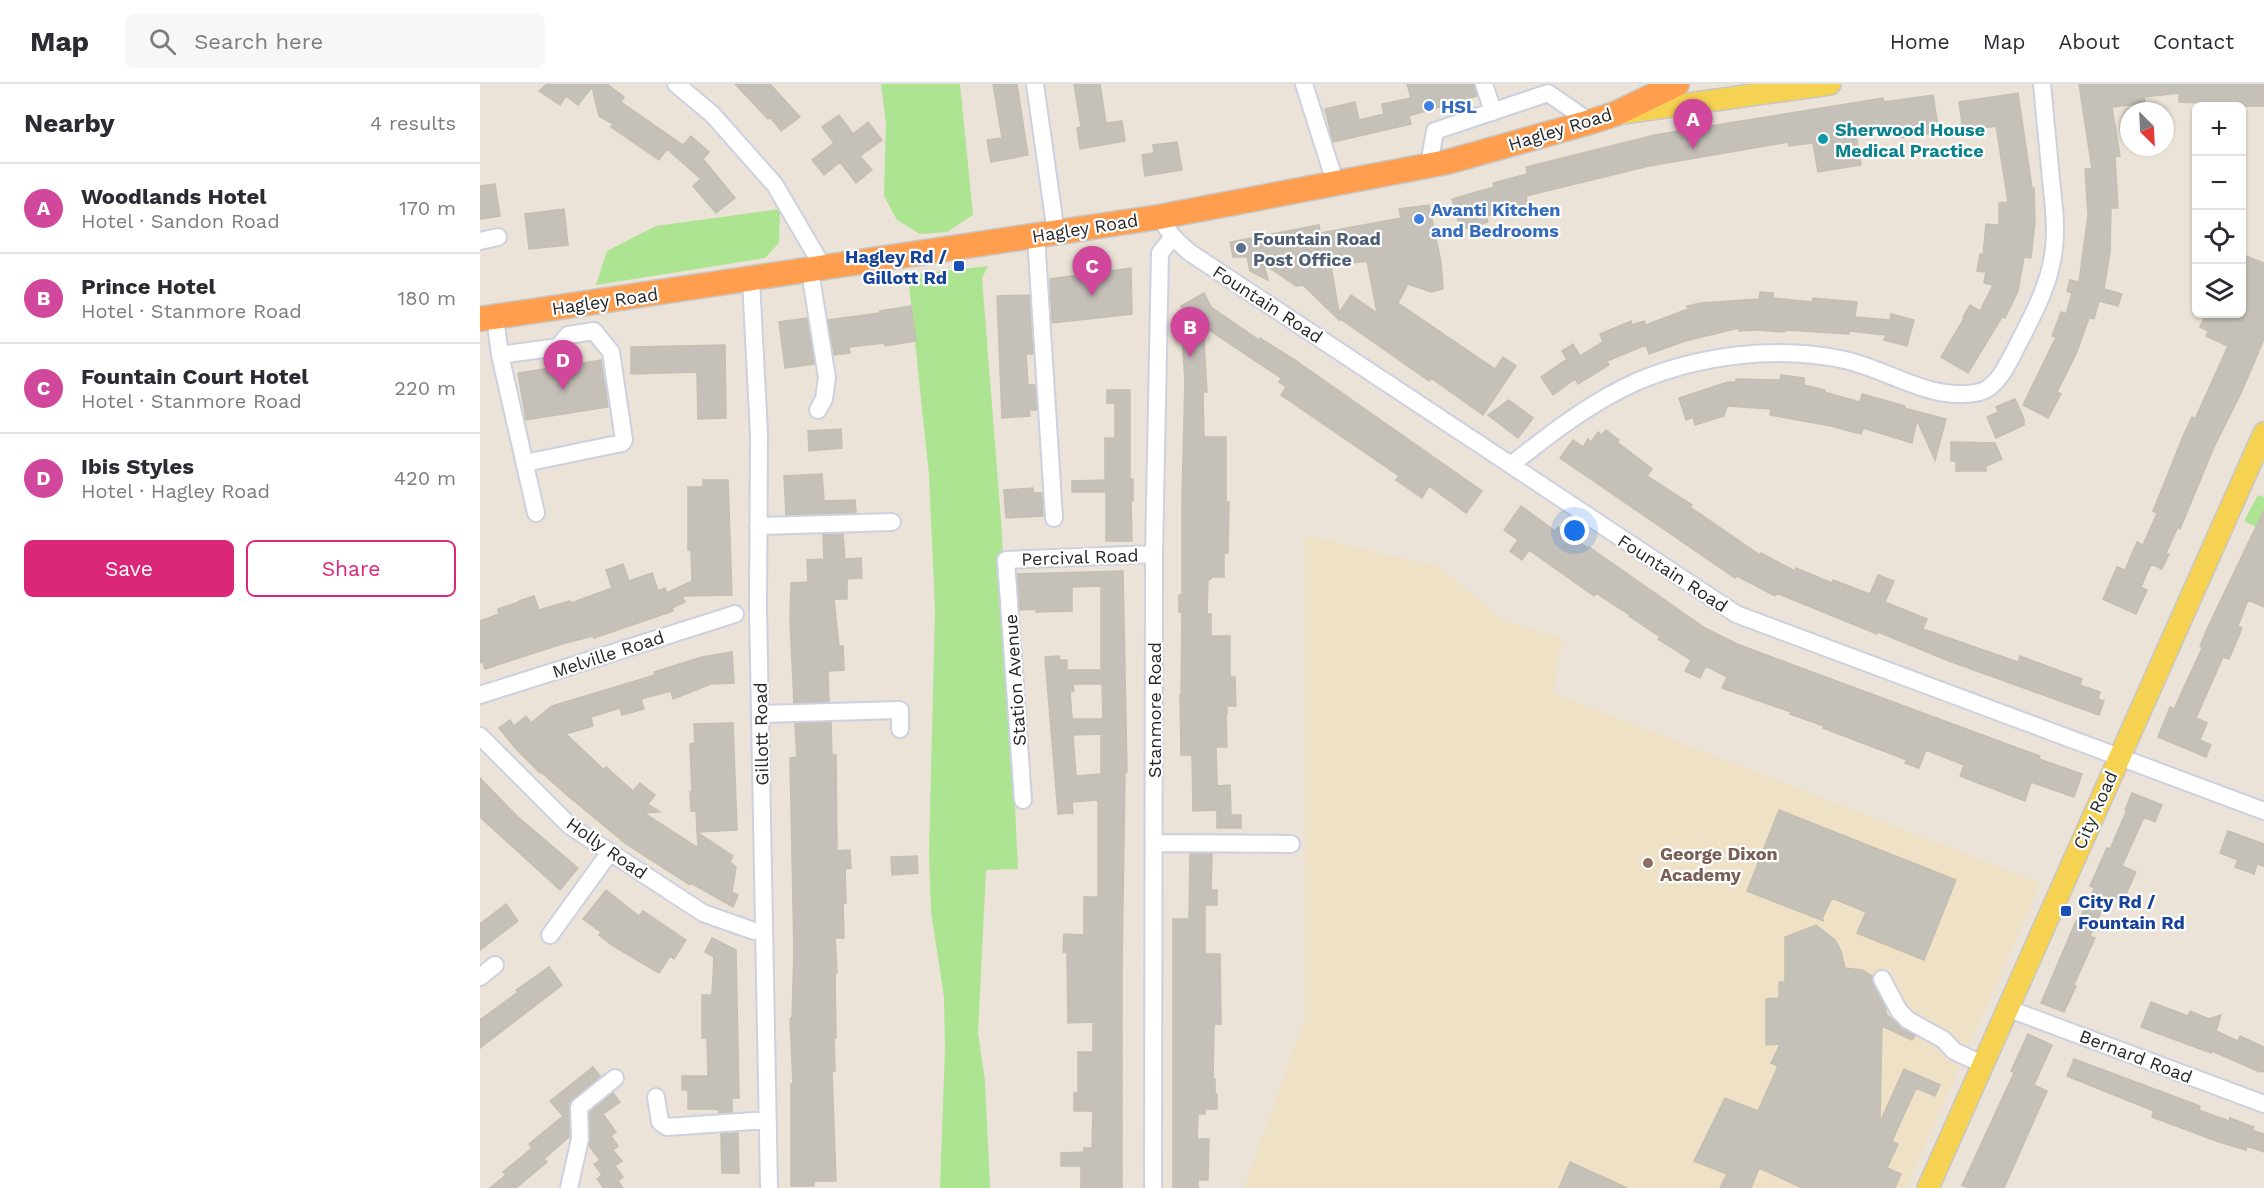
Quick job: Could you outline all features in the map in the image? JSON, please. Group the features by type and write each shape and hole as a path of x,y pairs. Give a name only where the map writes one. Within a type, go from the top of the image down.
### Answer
{"highway":[{"name":"Hagley Road","path":"488,318 1159,217 1430,165 1616,114 1677,84"}],"main road":[{"path":"1719,84 1747,96"},
{"path":"1616,114 1830,84"},
{"name":"City Road","path":"1928,1188 2264,433"}],"street":[{"path":"676,84 712,114 775,185 817,270 826,378 824,399 818,410"},
{"path":"1035,84 1046,234 1054,519"},
{"path":"1304,84 1335,182"},
{"path":"1484,84 1493,112"},
{"path":"1512,464 1559,427 1636,382 1690,364 1741,356 1796,353 1846,360 1946,395 1983,391 1995,382 2012,357 2042,298 2054,248 2055,217 2042,84"},
{"path":"1430,165 1435,130 1548,93 1590,122"},
{"name":"Fountain Road","path":"1159,217 1173,237 1189,252 1736,614 2264,811"},
{"path":"480,241 498,237"},
{"name":"Stanmore Road","path":"1153,1188 1155,554 1160,253 1173,237"},
{"name":"Gillott Road","path":"751,280 759,434 760,714 769,1188"},
{"path":"564,307 568,335"},
{"path":"488,318 500,355 536,513"},
{"path":"500,355 558,347 568,335 594,331 609,348 624,440 618,446 525,463"},
{"path":"759,526 892,522"},
{"name":"Percival Road","path":"1006,560 1155,554"},
{"name":"Station Avenue","path":"1006,560 1023,800"},
{"name":"Melville Road","path":"480,695 735,614"},
{"path":"760,714 900,710 900,729"},
{"name":"Holly Road","path":"480,736 570,826 703,913 754,931"},
{"path":"1154,843 1291,844"},
{"path":"550,935 610,852"},
{"path":"480,977 495,965"},
{"path":"1882,979 1899,1011 1908,1020 1944,1040 1954,1051 1983,1065"},
{"name":"Bernard Road","path":"2008,1008 2264,1104"},
{"path":"569,1188 580,1138 579,1107 615,1078"},
{"path":"656,1097 660,1122 667,1127 768,1120"}],"shaded area":[{"name":"George Dixon Academy","path":"1305,535 1440,567 1503,620 1563,639 1553,693 2041,883 1906,1188 1244,1188 1305,1018"}],"green space":[{"path":"881,84 960,84 973,215 947,232 920,234 897,220 884,196 886,123"},
{"path":"780,209 779,243 765,258 596,285 607,251 656,226"},
{"path":"988,266 982,278 1002,533 1018,869 986,870 978,1033 985,1081 990,1188 940,1188 945,1048 944,997 931,912 929,854 935,610 929,475 908,275"},
{"path":"2258,495 2264,497 2264,531 2244,521"}],"building":[{"path":"547,84 607,84 624,97 621,102 683,145 691,136 709,152 703,159 735,198 716,213 693,186 701,179 667,149 659,160 611,127 613,124 599,116 592,87 578,105 566,96 560,105 539,91"},
{"path":"735,84 770,84 800,117 781,131 770,117 768,119"},
{"path":"993,84 1017,84 1028,155 991,162 987,140 1002,138"},
{"path":"1074,84 1100,84 1106,123 1122,121 1125,141 1080,149 1077,128 1081,127"},
{"path":"1407,84 1474,84 1477,96 1409,116 1411,124 1333,142 1325,109 1355,102 1359,120 1384,114 1382,104 1411,98"},
{"path":"2079,84 2264,84 2264,106 2246,106 2246,102 2179,102 2179,93 2144,97 2145,102 2120,102 2120,106 2112,107 2120,156 2115,157 2118,208 2111,208 2110,252 2104,289 2122,294 2118,306 2099,301 2094,319 2089,318 2076,354 2057,392 2061,394 2048,418 2023,405 2056,337 2052,336 2061,312 2066,314 2072,293 2067,291 2070,280 2079,282 2088,215 2085,169 2092,169"},
{"path":"2018,93 2032,188 2034,188 2035,221 2031,258 2024,257 2018,291 2005,318 2002,317 1968,373 1941,357 1970,305 1980,311 1993,285 1984,283 1986,272 1977,271 1980,254 1983,255 1986,224 1999,225 1999,203 2008,202 1996,126 1963,131 1959,102"},
{"path":"1933,95 1939,132 1900,138 1899,128 1856,135 1861,165 1818,172 1813,143 1789,146 1789,142 1649,166 1526,196 1528,206 1486,216 1488,222 1461,230 1452,199 1494,187 1493,183 1527,174 1526,167 1655,135 1883,98 1884,102"},
{"path":"839,115 853,134 868,122 882,140 860,156 872,170 856,183 840,162 824,175 812,160 834,143 822,127"},
{"path":"1177,142 1182,170 1145,176 1142,155 1154,153 1153,145"},
{"path":"495,184 500,216 480,219 480,186"},
{"path":"1429,205 1441,262 1443,289 1431,292 1408,284 1398,303 1495,369 1503,357 1516,366 1483,415 1431,378 1429,381 1339,318 1340,321 1303,285 1296,286 1264,264 1268,280 1250,271 1247,257 1233,257 1230,242 1319,225 1320,233 1401,218 1399,209","holes":["1367,261 1377,313 1351,295 1339,313 1331,266"]},
{"path":"564,209 568,245 529,249 525,214"},
{"path":"2246,256 2264,263 2264,339 2241,393 2214,447 2180,529 2178,527 2166,553 2169,554 2162,569 2151,564 2141,587 2147,590 2136,614 2103,599 2117,567 2125,570 2137,542 2143,545 2157,513 2153,511 2184,434 2192,417 2195,419 2228,346 2206,336 2208,331 2200,327 2204,318 2246,318"},
{"path":"1131,268 1132,314 1052,323 1050,279"},
{"path":"1760,292 1773,293 1773,298 1812,302 1813,298 1857,302 1855,317 1890,320 1891,314 1914,320 1907,346 1884,340 1886,335 1849,331 1849,334 1785,330 1785,332 1739,331 1739,328 1685,341 1649,354 1646,345 1607,361 1609,365 1578,384 1575,379 1553,395 1541,377 1567,359 1562,351 1573,344 1580,356 1603,342 1600,334 1631,321 1632,325 1644,321 1646,325 1688,309 1687,306 1759,299"},
{"path":"1204,293 1211,307 1259,340 1260,338 1295,360 1482,491 1466,513 1429,486 1422,498 1396,480 1399,476 1281,395 1286,387 1279,382 1281,378 1203,326 1207,392 1203,392 1204,437 1226,437 1226,502 1229,502 1228,553 1224,553 1224,577 1211,577 1208,580 1207,614 1211,614 1211,636 1230,636 1230,677 1235,677 1236,706 1227,706 1227,747 1216,747 1217,786 1230,785 1231,815 1241,815 1241,828 1217,828 1217,810 1193,811 1192,755 1181,755 1182,612 1179,612 1179,595 1182,595 1185,380 1182,339 1199,339 1181,306"},
{"path":"1029,295 1033,354 1026,354 1028,385 1035,385 1037,410 1029,410 1030,416 1002,418 997,296"},
{"path":"911,306 916,341 885,346 884,343 849,347 850,353 834,355 828,320"},
{"path":"807,318 814,364 785,368 779,322"},
{"path":"725,345 726,418 698,419 697,372 631,374 631,347"},
{"path":"601,360 608,407 526,420 518,373"},
{"path":"1781,375 1804,378 1804,385 1860,402 1862,394 1946,419 1935,460 1917,420 1912,443 1863,428 1861,434 1770,415 1771,409 1727,406 1724,416 1695,425 1693,417 1686,420 1679,398 1728,382 1736,382 1736,379 1780,380"},
{"path":"1107,390 1130,390 1130,479 1133,479 1132,541 1106,541 1106,492 1072,492 1072,481 1105,480 1105,438 1115,438 1115,403 1107,403"},
{"path":"2015,399 2024,419 2024,425 1996,438 1987,417 1998,412 1996,407"},
{"path":"1509,400 1533,418 1518,438 1488,415"},
{"path":"841,429 842,448 809,451 808,431"},
{"path":"1606,430 1619,440 1617,442 1652,469 1647,476 1692,505 1690,507 1760,555 1761,553 1795,571 1796,568 1832,583 1833,580 1870,594 1878,575 1894,581 1885,602 1927,619 1923,629 2018,662 2020,656 2082,679 2080,685 2100,692 2098,699 2104,701 2099,715 1949,661 1878,632 1877,634 1776,593 1775,596 1737,576 1735,578 1560,458 1573,440 1583,447 1588,439 1591,442 1598,432 1602,435"},
{"path":"1951,442 1995,443 2002,459 1986,466 1986,471 1956,471 1956,461 1951,461"},
{"path":"822,474 824,501 855,500 856,513 786,515 784,476"},
{"path":"703,480 728,480 732,595 682,596 685,602 672,608 673,611 594,638 593,636 562,644 485,669 483,662 480,663 480,621 499,614 498,609 534,596 539,610 570,601 571,603 612,588 606,570 623,564 629,581 652,573 658,591 665,588 667,593 692,581 691,550 688,550 688,487 703,487"},
{"path":"1033,488 1033,493 1042,493 1043,516 1006,518 1004,490"},
{"path":"1521,506 1555,531 1558,527 1589,547 1705,628 1737,644 2040,756 2039,759 2082,774 2074,797 2031,782 2025,801 1960,776 1964,765 1926,750 1919,768 1905,763 1907,760 1823,728 1824,726 1790,714 1791,712 1722,688 1727,677 1706,666 1700,678 1685,671 1691,660 1658,639 1660,637 1630,615 1596,593 1594,596 1529,550 1522,560 1510,551 1518,540 1504,530"},
{"path":"2264,510 2264,607 2248,600 2238,626 2242,628 2229,659 2223,657 2196,718 2207,723 2200,740 2211,745 2206,757 2158,737 2170,707 2174,709 2202,648 2200,646 2207,629"},
{"path":"843,534 845,559 861,558 862,578 847,579 847,599 834,599 839,646 843,646 844,670 828,671 829,702 794,703 790,621 791,583 808,582 807,560 824,559 823,535"},
{"path":"1123,571 1127,772 1125,772 1122,967 1122,1188 1081,1188 1081,1166 1061,1166 1061,1153 1084,1152 1084,1148 1092,1148 1093,1111 1074,1111 1074,1093 1078,1093 1078,1052 1093,1052 1093,1022 1068,1023 1067,952 1063,952 1064,934 1084,935 1084,897 1098,897 1098,800 1072,802 1073,813 1058,814 1045,657 1059,656 1060,660 1067,660 1067,670 1101,670 1101,586 1072,587 1072,611 1020,610 1017,574","holes":["1073,684 1102,684 1103,719 1072,719 1070,692 1074,691","1101,734 1101,774 1076,776 1073,735"]},
{"path":"732,652 734,683 711,684 673,699 671,691 641,699 644,709 622,715 620,708 591,717 593,726 566,734 604,770 606,767 633,791 640,783 655,795 648,804 660,812 644,813 698,848 697,832 733,856 730,862 736,867 732,892 738,895 733,907 691,883 690,885 626,844 540,773 499,728 510,720 514,726 526,716 531,723 552,706 655,675 654,672 702,657"},
{"path":"831,722 832,755 836,755 837,851 850,850 851,868 845,869 844,938 835,938 836,1038 834,1038 835,1071 832,1071 836,1181 814,1181 814,1186 791,1186 791,1084 793,1084 790,1019 792,1018 794,952 790,758 797,757 795,723"},
{"path":"733,723 737,830 697,832 696,811 691,811 690,792 692,792 690,744 695,743 694,724"},
{"path":"480,778 518,817 578,868 560,890 480,817"},
{"path":"2132,793 2162,805 2155,822 2144,817 2122,866 2136,872 2123,901 2109,895 2090,936 2095,938 2064,1012 2041,1003 2076,921 2078,922 2094,888 2090,886 2107,848 2110,849"},
{"path":"1779,810 1956,880 1924,960 1857,933 1866,912 1832,898 1822,919 1824,921 1747,891"},
{"path":"2228,831 2264,844 2264,866 2257,864 2254,874 2235,867 2238,860 2220,853"},
{"path":"1190,854 1212,854 1211,890 1217,890 1217,905 1205,905 1205,954 1220,954 1221,1024 1214,1024 1213,1079 1215,1079 1215,1094 1217,1094 1217,1109 1205,1109 1205,1114 1198,1114 1197,1139 1209,1139 1208,1180 1198,1180 1198,1188 1173,1188 1173,919 1189,919"},
{"path":"917,856 918,873 892,875 891,857"},
{"path":"606,890 639,916 643,911 686,940 674,959 670,956 659,973 613,946 599,935 601,932 583,919"},
{"path":"506,904 518,921 480,950 480,924"},
{"path":"1816,925 1835,940 1841,951 1845,968 1862,970 1872,976 1873,984 1886,1009 1886,1014 1915,1036 1912,1040 1882,1026 1880,1122 1904,1069 1940,1085 1935,1096 1916,1088 1892,1141 1898,1144 1887,1168 1901,1174 1895,1188 1802,1188 1759,1168 1751,1188 1720,1188 1727,1174 1694,1161 1725,1098 1758,1111 1778,1066 1771,1063 1780,1044 1766,1045 1766,999 1779,998 1779,982 1785,982 1785,937"},
{"path":"712,938 736,950 739,1098 732,1098 732,1112 719,1113 719,1110 713,1109 688,1109 688,1090 682,1090 682,1076 708,1076 707,1038 702,1038 702,995 712,995 714,957 705,952"},
{"path":"549,967 562,985 480,1048 480,1020 518,992 516,990"},
{"path":"2151,1002 2188,1016 2190,1011 2209,1019 2221,1015 2216,1031 2238,1041 2240,1036 2264,1047 2264,1072 2212,1051 2211,1053 2141,1027"},
{"path":"2028,1034 2052,1045 2034,1085 2047,1091 2004,1188 1969,1188 1962,1185 2014,1073 2011,1071"},
{"path":"2074,1059 2200,1106 2199,1110 2254,1127 2252,1130 2264,1134 2264,1152 2247,1146 2246,1150 2219,1142 2152,1117 2154,1111 2067,1076"},
{"path":"593,1067 600,1076 569,1103 569,1137 544,1159 547,1162 516,1188 490,1188 506,1175 503,1172 532,1148 529,1144 563,1116 550,1101"},
{"path":"613,1093 620,1102 603,1114 616,1132 611,1136 618,1146 613,1150 622,1161 615,1166 623,1177 618,1181 623,1188 604,1188 597,1179 602,1175 594,1164 600,1160 589,1146 590,1112"},
{"path":"738,1133 739,1173 722,1173 721,1134"},
{"path":"1570,1162 1627,1188 1559,1188"}],"place":[{"name":"HSL","path":"1429,106"},
{"name":"Sherwood House Medical Practice","path":"1823,139"},
{"name":"Woodlands Hotel","path":"1693,149"},
{"name":"Avanti Kitchen and Bedrooms","path":"1419,219"},
{"name":"Fountain Road Post Office","path":"1241,248"},
{"name":"Hagley Rd / Gillott Rd","path":"959,266"},
{"name":"Fountain Court Hotel","path":"1092,296"},
{"name":"Prince Hotel","path":"1190,357"},
{"name":"Ibis Styles","path":"563,390"},
{"name":"George Dixon Academy","path":"1648,863"},
{"name":"City Rd / Fountain Rd","path":"2066,911"}]}
